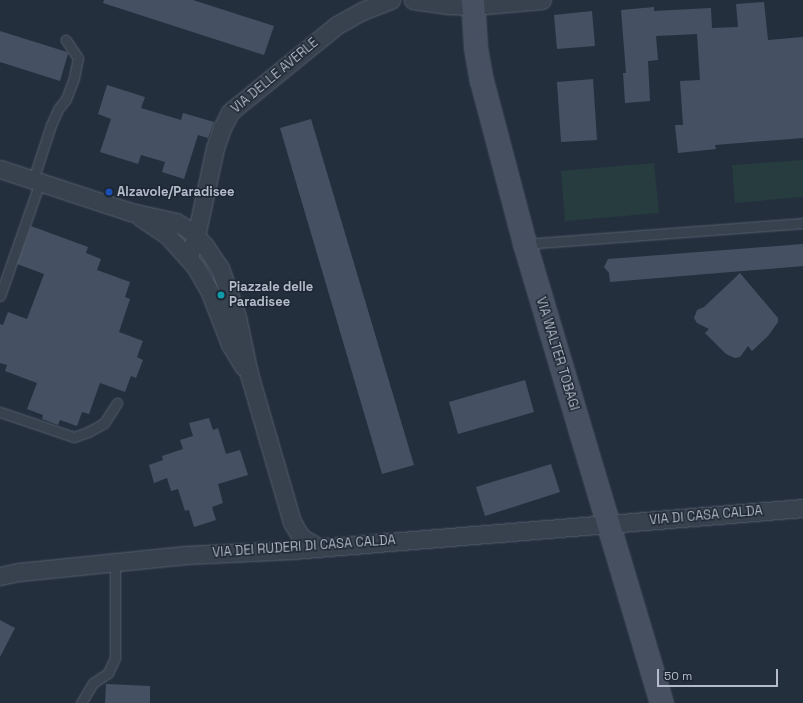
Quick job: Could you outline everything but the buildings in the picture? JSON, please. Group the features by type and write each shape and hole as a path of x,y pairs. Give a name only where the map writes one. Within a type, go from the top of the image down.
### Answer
{"street":[{"name":"VIA DELLE AVERLE","path":"188,257 196,236 215,148 222,128 230,112 337,25 362,12 391,0"},
{"path":"413,0 447,5 542,0"},
{"name":"VIA WALTER TOBAGI","path":"473,3 476,48 482,81 525,244 662,703"},
{"path":"0,169 131,212 176,222 196,236 212,255 220,268 240,327 249,374 292,522 298,534 305,541 319,548"},
{"path":"131,212 163,232 188,257 204,280 230,344 249,374"},
{"name":"VIA DI CASA CALDA","path":"608,524 803,508"},
{"name":"VIA DEI RUDERI DI CASA CALDA","path":"0,576 19,572 186,555 319,548 608,524"}],"lane":[{"path":"0,296 36,181 51,125 58,109 66,98 74,78 78,58 66,40"},
{"path":"525,244 803,223"},
{"path":"0,412 74,437 88,432 104,423 118,403"},
{"path":"82,703 93,683 108,673 115,658 115,562"}],"green space":[{"path":"803,160 803,197 735,203 732,165"},
{"path":"654,163 659,213 565,221 561,171"}],"place":[{"name":"Alzavole/Paradisee","path":"109,192"},
{"name":"Piazzale delle Paradisee","path":"221,295"}]}
